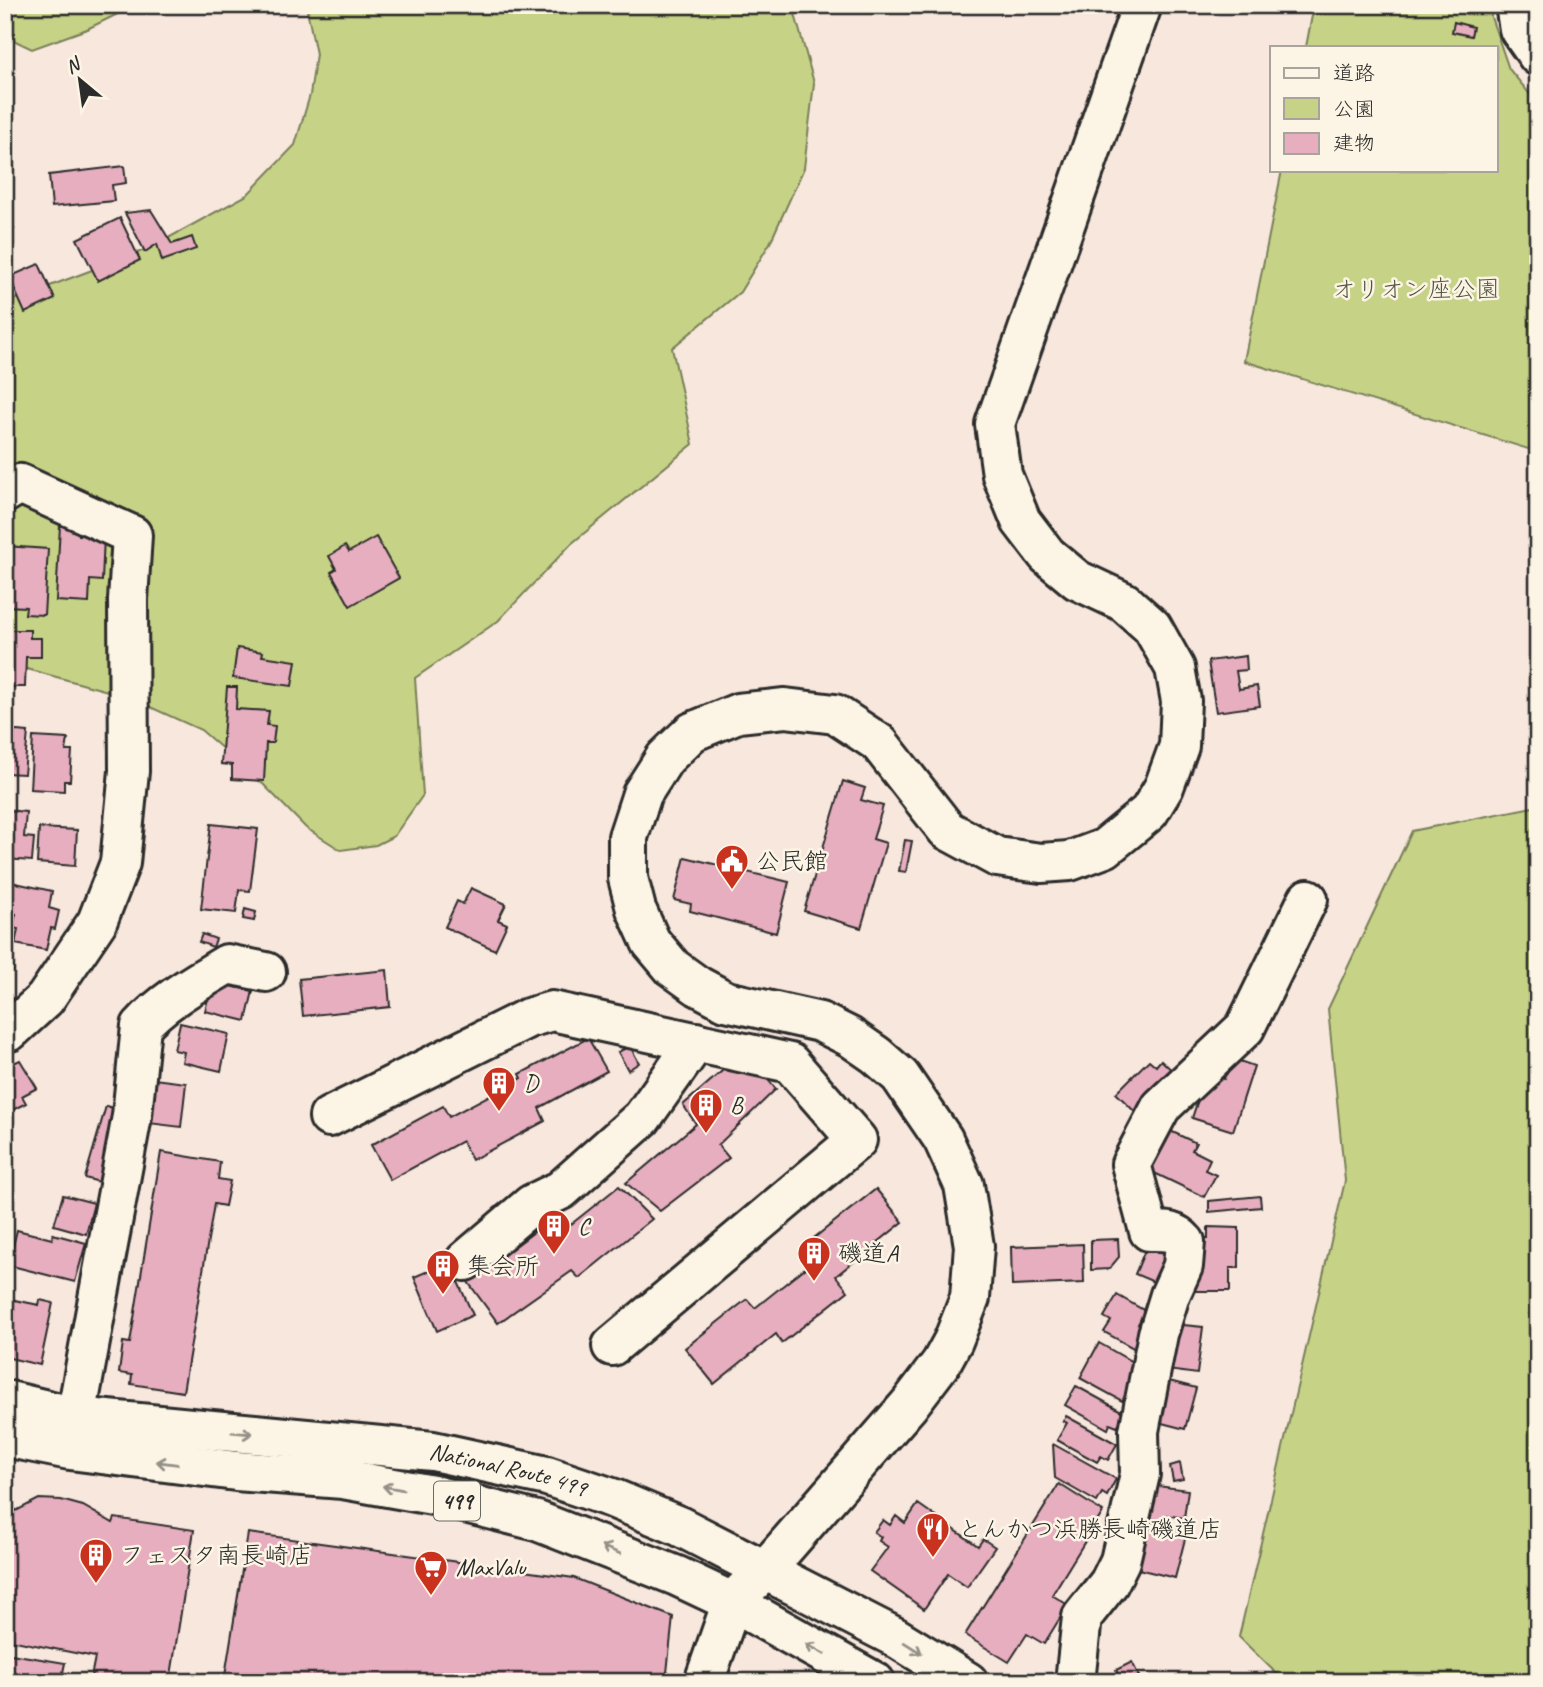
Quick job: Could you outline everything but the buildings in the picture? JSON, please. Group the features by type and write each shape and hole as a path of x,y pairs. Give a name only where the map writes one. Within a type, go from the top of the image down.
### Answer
{"main road":[{"path":"704,1682 732,1602 765,1570 909,1405 940,1363 953,1341 970,1298 974,1246 964,1185 943,1139 900,1076 850,1037 820,1023 726,1001 673,968 651,942 636,909 628,878 628,836 642,794 665,758 692,732 738,713 785,708 835,714 879,743 947,830 997,857 1041,863 1070,861 1105,848 1149,812 1164,788 1179,746 1181,701 1175,668 1152,627 1124,603 1077,580 1047,555 1021,521 1003,475 995,424 1143,5"},
{"path":"1515,5 1519,29 1538,55"},
{"path":"5,493 20,484 132,535 128,600 129,771 120,863 97,922 46,999 10,1031 5,1031"},
{"path":"1075,1682 1082,1617 1109,1583 1120,1561 1140,1474 1139,1431 1158,1334 1184,1254 1185,1242 1179,1235 1172,1231 1149,1230 1131,1164 1161,1107 1245,1028 1308,899"},
{"path":"76,1417 132,1116 141,1026 149,1017 196,983 227,964 266,971"},
{"path":"329,1117 528,1018 552,1011 790,1063 857,1140 612,1346"},
{"path":"763,1056 776,1011"},
{"path":"465,1261 531,1204 561,1191 642,1118 695,1042"},
{"name":"National Route 499","path":"5,1400 76,1417 433,1451 547,1476 612,1498 679,1526 895,1637 968,1682"},
{"name":"National Route 499","path":"5,1437 70,1450 236,1471 343,1479 433,1495 537,1521 677,1576 732,1602 875,1682"}],"green space":[{"path":"5,5 136,5 87,29 32,49 5,36"},
{"path":"306,5 796,5 795,14 814,83 804,168 770,243 740,292 672,348 693,444 571,544 498,621 415,678 423,795 394,836 376,845 341,850 306,828 264,785 201,730 126,696 5,663 5,303 150,248 247,195 295,145 310,95 316,54"},
{"name":"オリオン座公園","path":"1314,5 1491,5 1491,17 1509,69 1538,104 1538,452 1244,361 1282,172 1498,172 1498,46 1306,46"},
{"path":"1538,806 1538,1682 1285,1682 1239,1637 1345,1181 1328,1009 1412,831"}],"place":[{"name":"公民館","path":"732,891"},
{"name":"D","path":"499,1113"},
{"name":"B","path":"706,1135"},
{"name":"C","path":"554,1256"},
{"name":"磯道A","path":"814,1283"},
{"name":"集会所","path":"443,1296"},
{"name":"とんかつ浜勝長崎磯道店","path":"933,1559"},
{"name":"フェスタ南長崎店","path":"96,1585"},
{"name":"MaxValu","path":"431,1597"}]}
